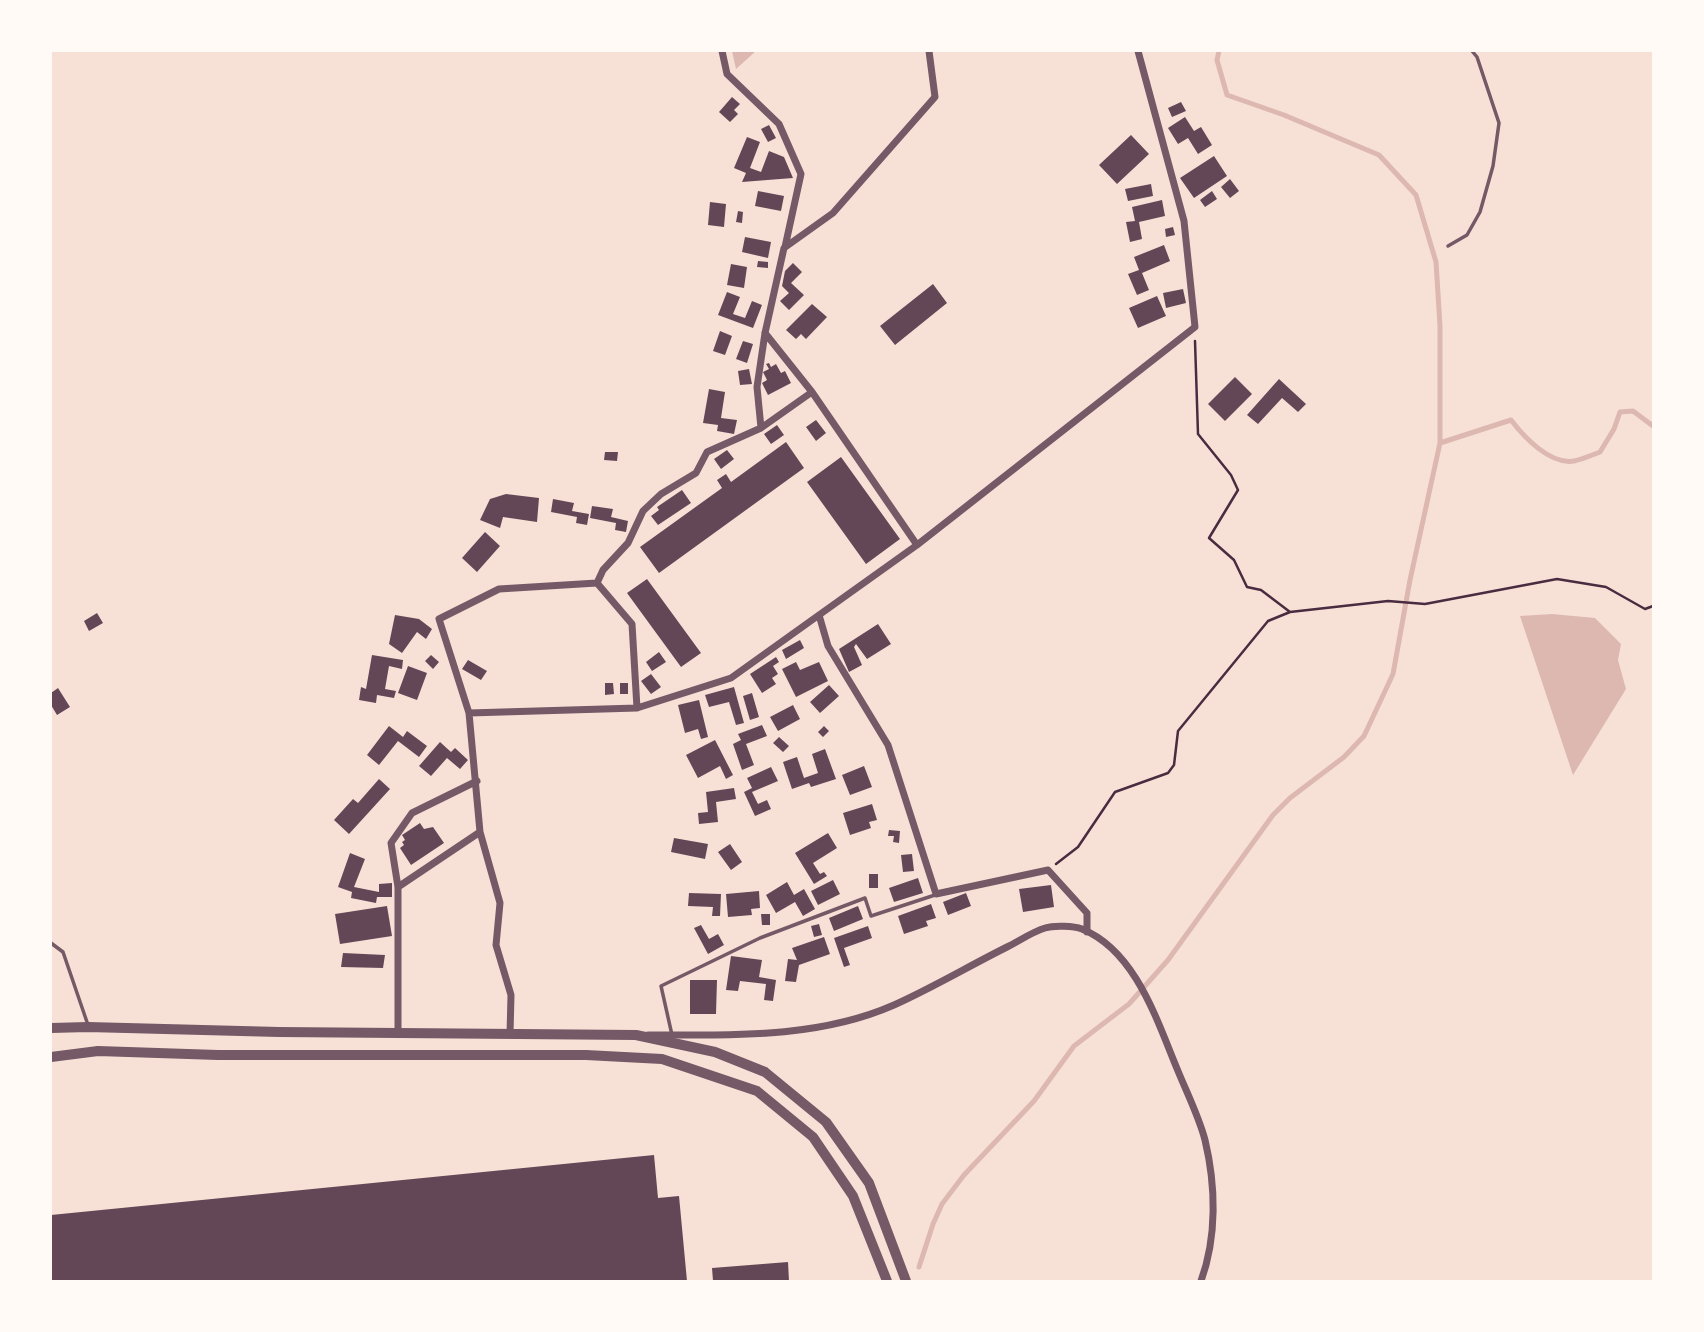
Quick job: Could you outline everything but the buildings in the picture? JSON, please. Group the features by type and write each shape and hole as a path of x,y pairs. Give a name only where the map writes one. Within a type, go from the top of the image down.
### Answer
{"street":[{"path":"722,51 727,74 779,124 800,174 765,333 757,387 761,428"},
{"path":"784,248 833,213 935,97 929,51"},
{"path":"469,713 637,708 731,678 918,545 1195,327 1184,221 1138,51"},
{"path":"765,333 813,392 918,545"},
{"path":"597,583 603,570 628,542 643,511 661,494 696,473 707,452 761,428 813,392"},
{"path":"597,583 632,624 637,708"},
{"path":"510,1034 511,995 496,945 500,903 480,832 469,713 439,620 499,589 597,583"},
{"path":"819,615 828,646 888,745 936,894 1048,870 1087,913 1087,932"},
{"path":"398,1033 398,887 391,843 412,813 477,781"},
{"path":"398,887 480,832"},
{"path":"51,1028 753,1035 808,1028 855,1018 892,1006 1047,927 1079,928 1103,941 1131,971 1156,1018 1204,1139 1212,1185 1213,1222 1209,1259 1201,1281"},
{"path":"636,1035 715,1052 765,1072 826,1122 869,1183 906,1281"},
{"path":"51,1057 98,1051 218,1055 586,1055 662,1059 757,1091 813,1137 853,1196 887,1281"}],"lane":[{"path":"1448,246 1467,235 1480,212 1493,166 1499,123 1477,57 1472,51"},
{"path":"671,1035 661,986 760,938 865,898 871,916 936,894"},
{"path":"51,943 62,953 89,1027"}],"path":[{"path":"1195,327 1198,434 1231,475 1238,490 1209,538 1234,560 1247,587 1261,590 1290,612"},
{"path":"1048,870 1078,847 1115,792 1168,773 1174,765 1178,731 1268,621 1290,612 1388,601 1425,604 1557,579 1606,587 1645,609 1653,606"}],"shaded area":[{"path":"732,51 756,51 736,69"},
{"path":"1552,614 1595,618 1621,644 1618,660 1626,689 1573,775 1520,616"}],"waterway":[{"path":"919,1267 942,1204 964,1175 1034,1101 1074,1046 1129,1004 1168,960 1273,815 1290,798 1344,757 1364,736 1393,674 1440,443 1440,326 1436,262 1416,195 1379,155 1284,115 1227,95 1217,60 1219,51"},
{"path":"1440,443 1511,420 1530,441 1547,454 1556,459 1574,461 1600,452 1614,429 1620,412 1633,411 1653,426"}]}
